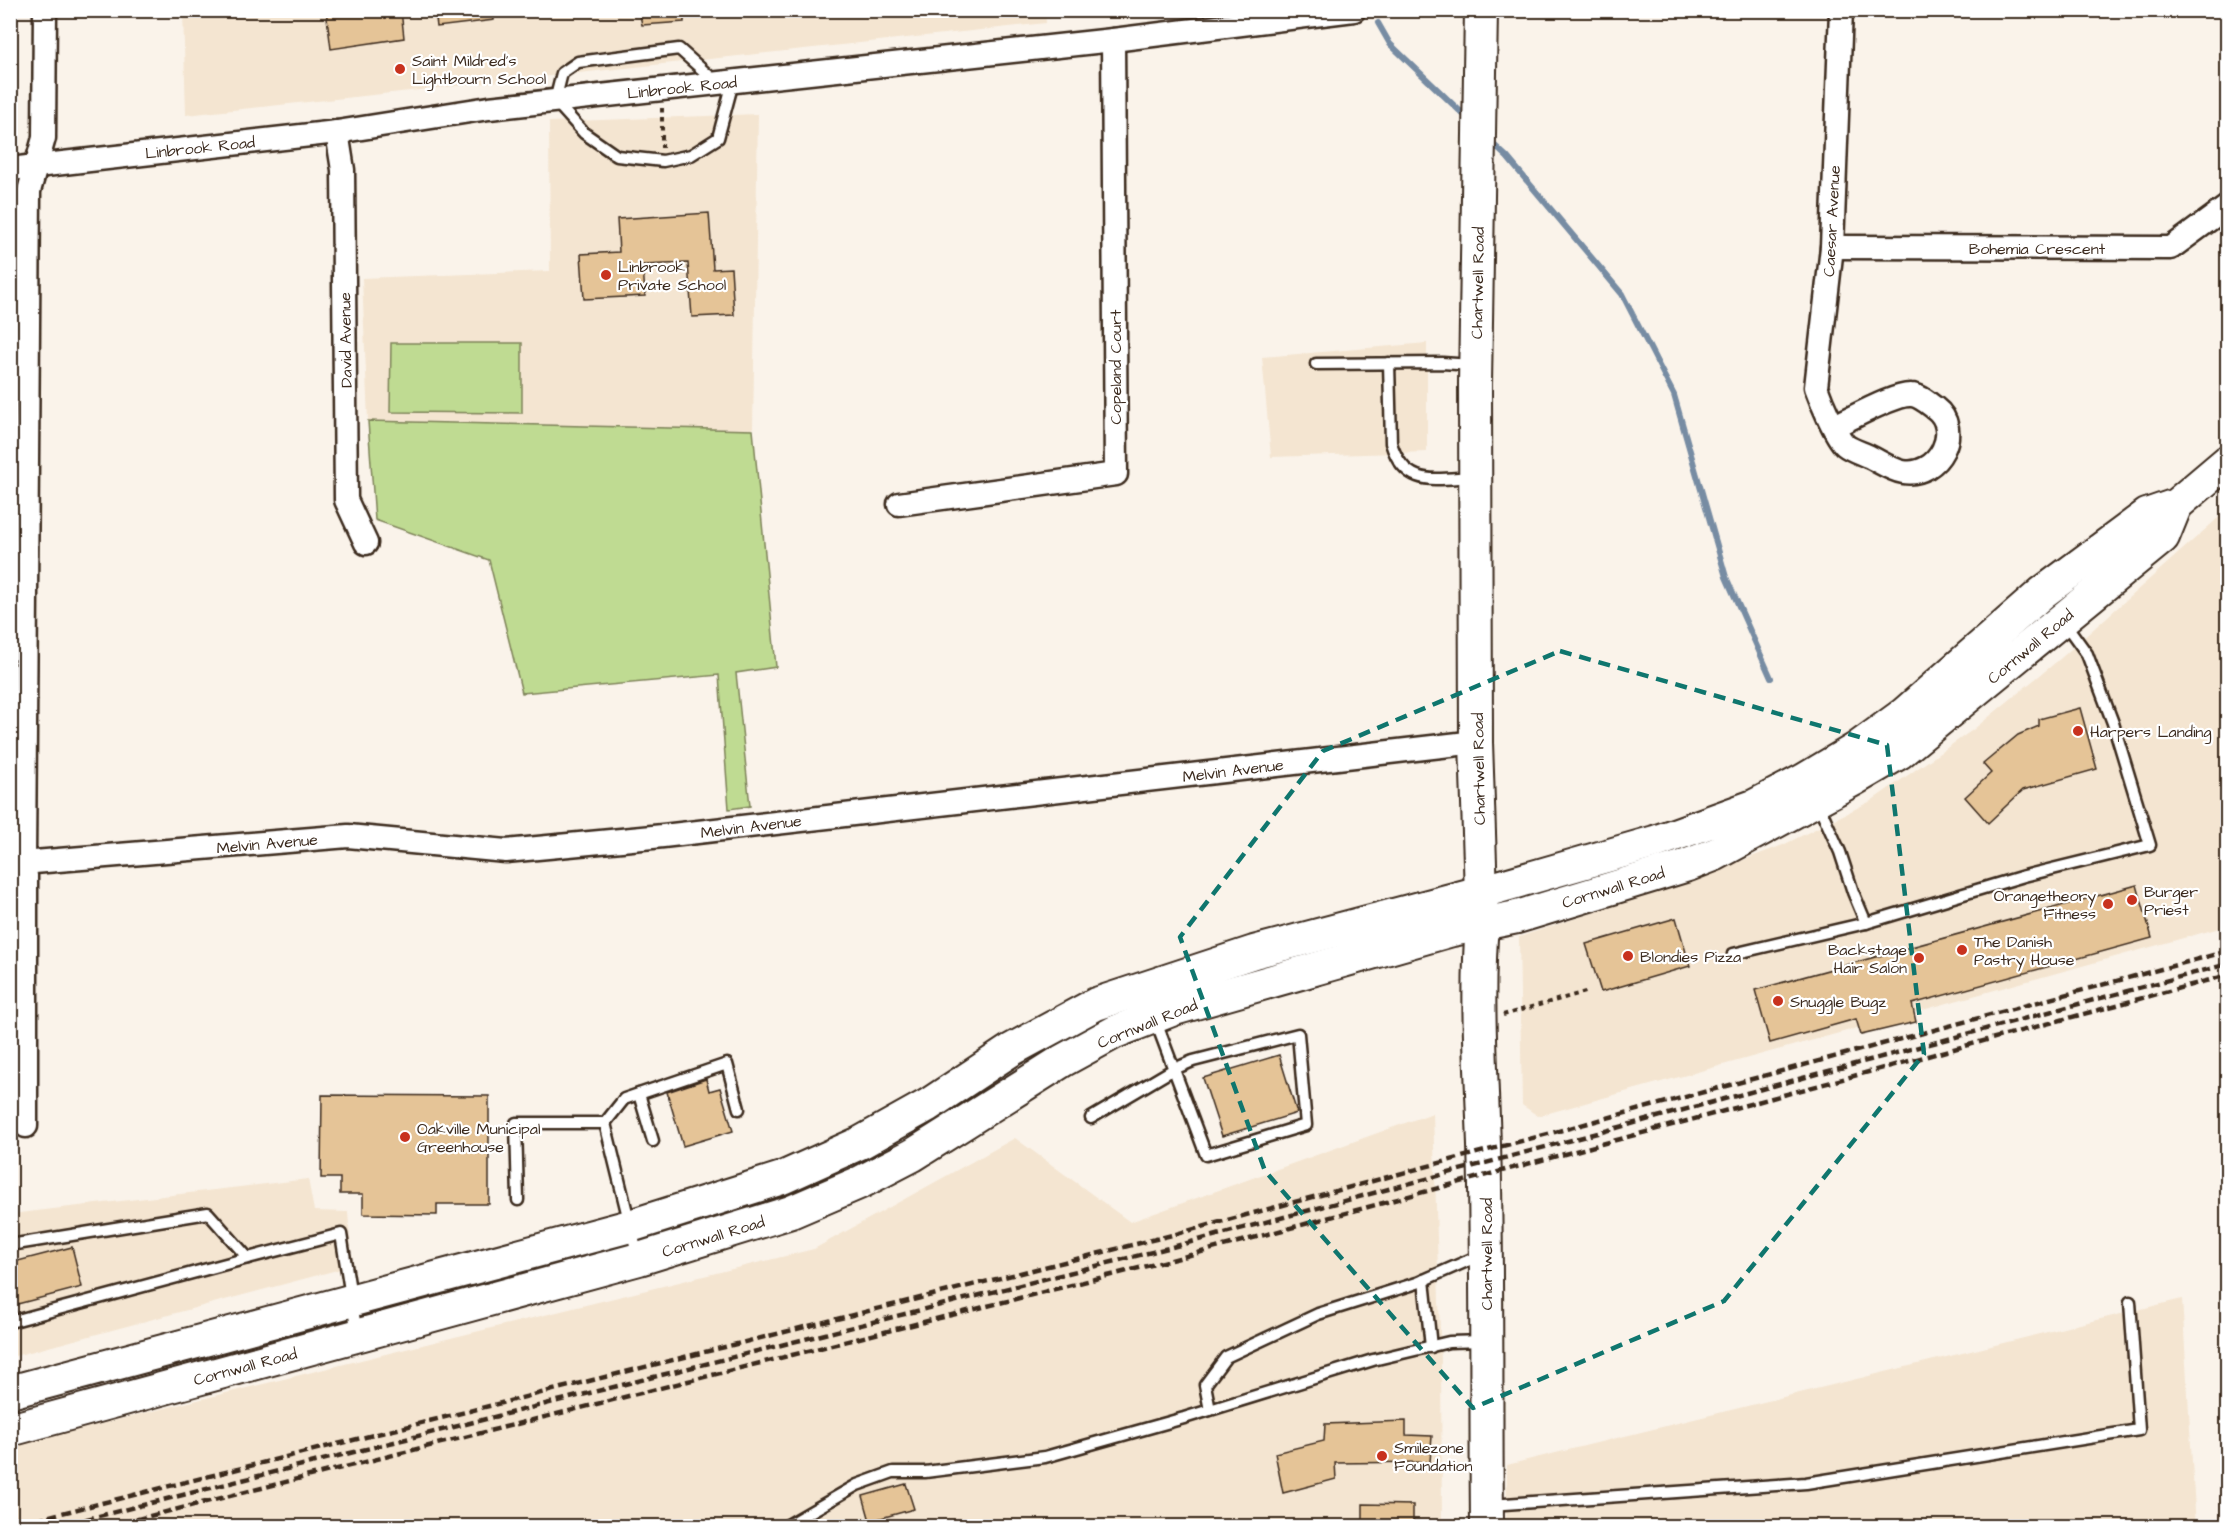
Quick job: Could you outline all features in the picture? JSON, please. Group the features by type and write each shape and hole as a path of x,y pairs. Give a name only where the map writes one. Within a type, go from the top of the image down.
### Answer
{"main road":[{"name":"Chartwell Road","path":"1481,10 1475,477 1476,742 1482,924 1480,1021 1485,1253 1486,1516"},
{"name":"Cornwall Road","path":"10,1430 639,1259 791,1212 861,1182 914,1155 1062,1061 1115,1032 1150,1002 1254,952 1655,843 1754,806 1856,749 2052,606 2163,537 2176,505 2228,461"},
{"name":"Cornwall Road","path":"10,1392 348,1287 630,1226 782,1178 860,1143 928,1105 1011,1050 1096,1004 1150,1002 1174,1009 1452,930 1516,917 1716,854 1816,801 1899,753 1963,702 2052,606"}],"street":[{"path":"26,1126 26,876 17,863 29,191 44,138 45,10"},
{"name":"Linbrook Road","path":"10,169 337,132 555,100 1113,40 1354,10"},
{"name":"Caesar Avenue","path":"1834,426 1880,405 1911,395 1926,401 1942,413 1948,433 1942,454 1933,464 1918,471 1904,472 1882,464 1845,444 1834,426 1816,387 1832,247 1841,10"},
{"name":"Copeland Court","path":"899,504 1116,474 1113,40"},
{"name":"David Avenue","path":"337,132 343,170 346,500 366,543"},
{"name":"Bohemia Crescent","path":"1832,247 2171,248 2228,206"},
{"name":"Melvin Avenue","path":"17,863 348,836 506,851 663,836 1476,742"}],"lane":[{"path":"679,49 725,82 718,138 691,155 663,161 617,156 584,133 555,100 562,73 578,62 679,49"},
{"path":"1389,363 1391,443 1395,456 1404,468 1412,475 1425,479 1475,477"},
{"path":"1316,364 1475,365"},
{"path":"1733,954 1866,923 2024,876 2150,844 2113,723 2087,654 2052,606"},
{"path":"1816,801 1840,852 1866,923"},
{"path":"1090,1118 1174,1069 1193,1060 1299,1034 1306,1125 1206,1155 1174,1069 1150,1002"},
{"path":"605,1123 624,1099 727,1064 739,1109"},
{"path":"639,1094 653,1141"},
{"path":"518,1200 516,1123 605,1123"},
{"path":"605,1123 639,1259"},
{"path":"10,1245 208,1213 248,1258"},
{"path":"10,1322 341,1234 357,1336"},
{"path":"1210,1410 1205,1385 1226,1357 1318,1314 1424,1280 1485,1253"},
{"path":"1424,1280 1431,1347"},
{"path":"1486,1516 1806,1483 2139,1430 2130,1302"},
{"path":"786,1527 857,1485 893,1472 925,1472 1045,1457 1374,1360 1449,1342 1486,1341"}],"path":[{"path":"662,89 663,161"},
{"path":"1480,1021 1589,991"}],"highlighted area":[{"path":"1560,651 1887,745 1924,1054 1724,1301 1473,1408 1265,1171 1180,937 1323,751"}],"shaded area":[{"name":"Saint Mildred's Lightbourn School","path":"1045,10 1046,23 186,115 183,11"},
{"name":"Linbrook Private School","path":"758,114 753,430 368,421 362,278 550,271 549,122"},
{"path":"1427,343 1427,452 1271,457 1262,357"},
{"path":"2227,510 2227,926 1538,1116 1522,1105 1519,937 1686,882 1783,845 1871,801 1974,729 2061,658"},
{"path":"1433,1113 1441,1363 1442,1526 11,1526 10,1446 814,1249 1015,1138 1130,1222"},
{"path":"308,1179 314,1211 348,1212 352,1266 11,1357 11,1214"},
{"path":"2182,1299 2196,1526 1506,1526 1507,1465"}],"green space":[{"path":"391,343 522,343 522,413 390,412"},
{"path":"368,421 753,430 776,667 736,673 750,806 729,809 719,675 522,693 489,560 375,520"}],"building":[{"path":"326,10 401,10 404,38 331,49"},
{"path":"435,10 494,10 494,20 437,27"},
{"path":"639,10 684,10 684,22 642,25"},
{"path":"709,213 713,269 731,268 734,315 692,317 688,263 643,265 645,296 584,299 581,254 619,252 617,219"},
{"path":"2080,708 2097,769 2023,790 1988,823 1965,797 1991,773 1983,764 2018,735 2039,726 2039,719"},
{"path":"2137,885 2152,938 1912,1004 1916,1022 1861,1035 1856,1019 1770,1043 1755,990"},
{"path":"1676,918 1690,966 1601,992 1586,944"},
{"path":"1279,1055 1297,1113 1222,1136 1203,1078"},
{"path":"706,1079 709,1091 720,1088 733,1131 683,1146 667,1092"},
{"name":"Oakville Municipal Greenhouse","path":"322,1095 489,1096 489,1204 437,1204 437,1215 363,1214 363,1194 340,1194 340,1178 321,1178"},
{"path":"72,1247 82,1287 10,1306 10,1263"},
{"path":"1406,1421 1406,1435 1432,1436 1430,1462 1335,1463 1336,1479 1283,1493 1275,1453 1324,1441 1325,1424"},
{"path":"906,1484 914,1509 870,1521 863,1496"},
{"path":"1363,1504 1413,1505 1413,1527 1363,1527"}],"waterway":[{"path":"1378,23 1390,44 1464,115"},
{"path":"1494,145 1507,157 1622,294 1674,395 1726,577 1771,678"}],"railway":[{"path":"10,1526 1172,1235 2228,951"},
{"path":"59,1526 1176,1246 2228,964"},
{"path":"110,1526 1179,1258 2228,975"}],"place":[{"name":"Saint Mildred's Lightbourn School","path":"400,69"},
{"name":"Linbrook Private School","path":"606,275"},
{"name":"Harpers Landing","path":"2078,731"},
{"name":"Burger Priest","path":"2132,900"},
{"name":"Orangetheory Fitness","path":"2108,904"},
{"name":"The Danish Pastry House","path":"1962,950"},
{"name":"Blondies Pizza","path":"1628,956"},
{"name":"Backstage Hair Salon","path":"1919,958"},
{"name":"Snuggle Bugz","path":"1778,1001"},
{"name":"Oakville Municipal Greenhouse","path":"405,1137"},
{"name":"Smilezone Foundation","path":"1382,1456"}]}
